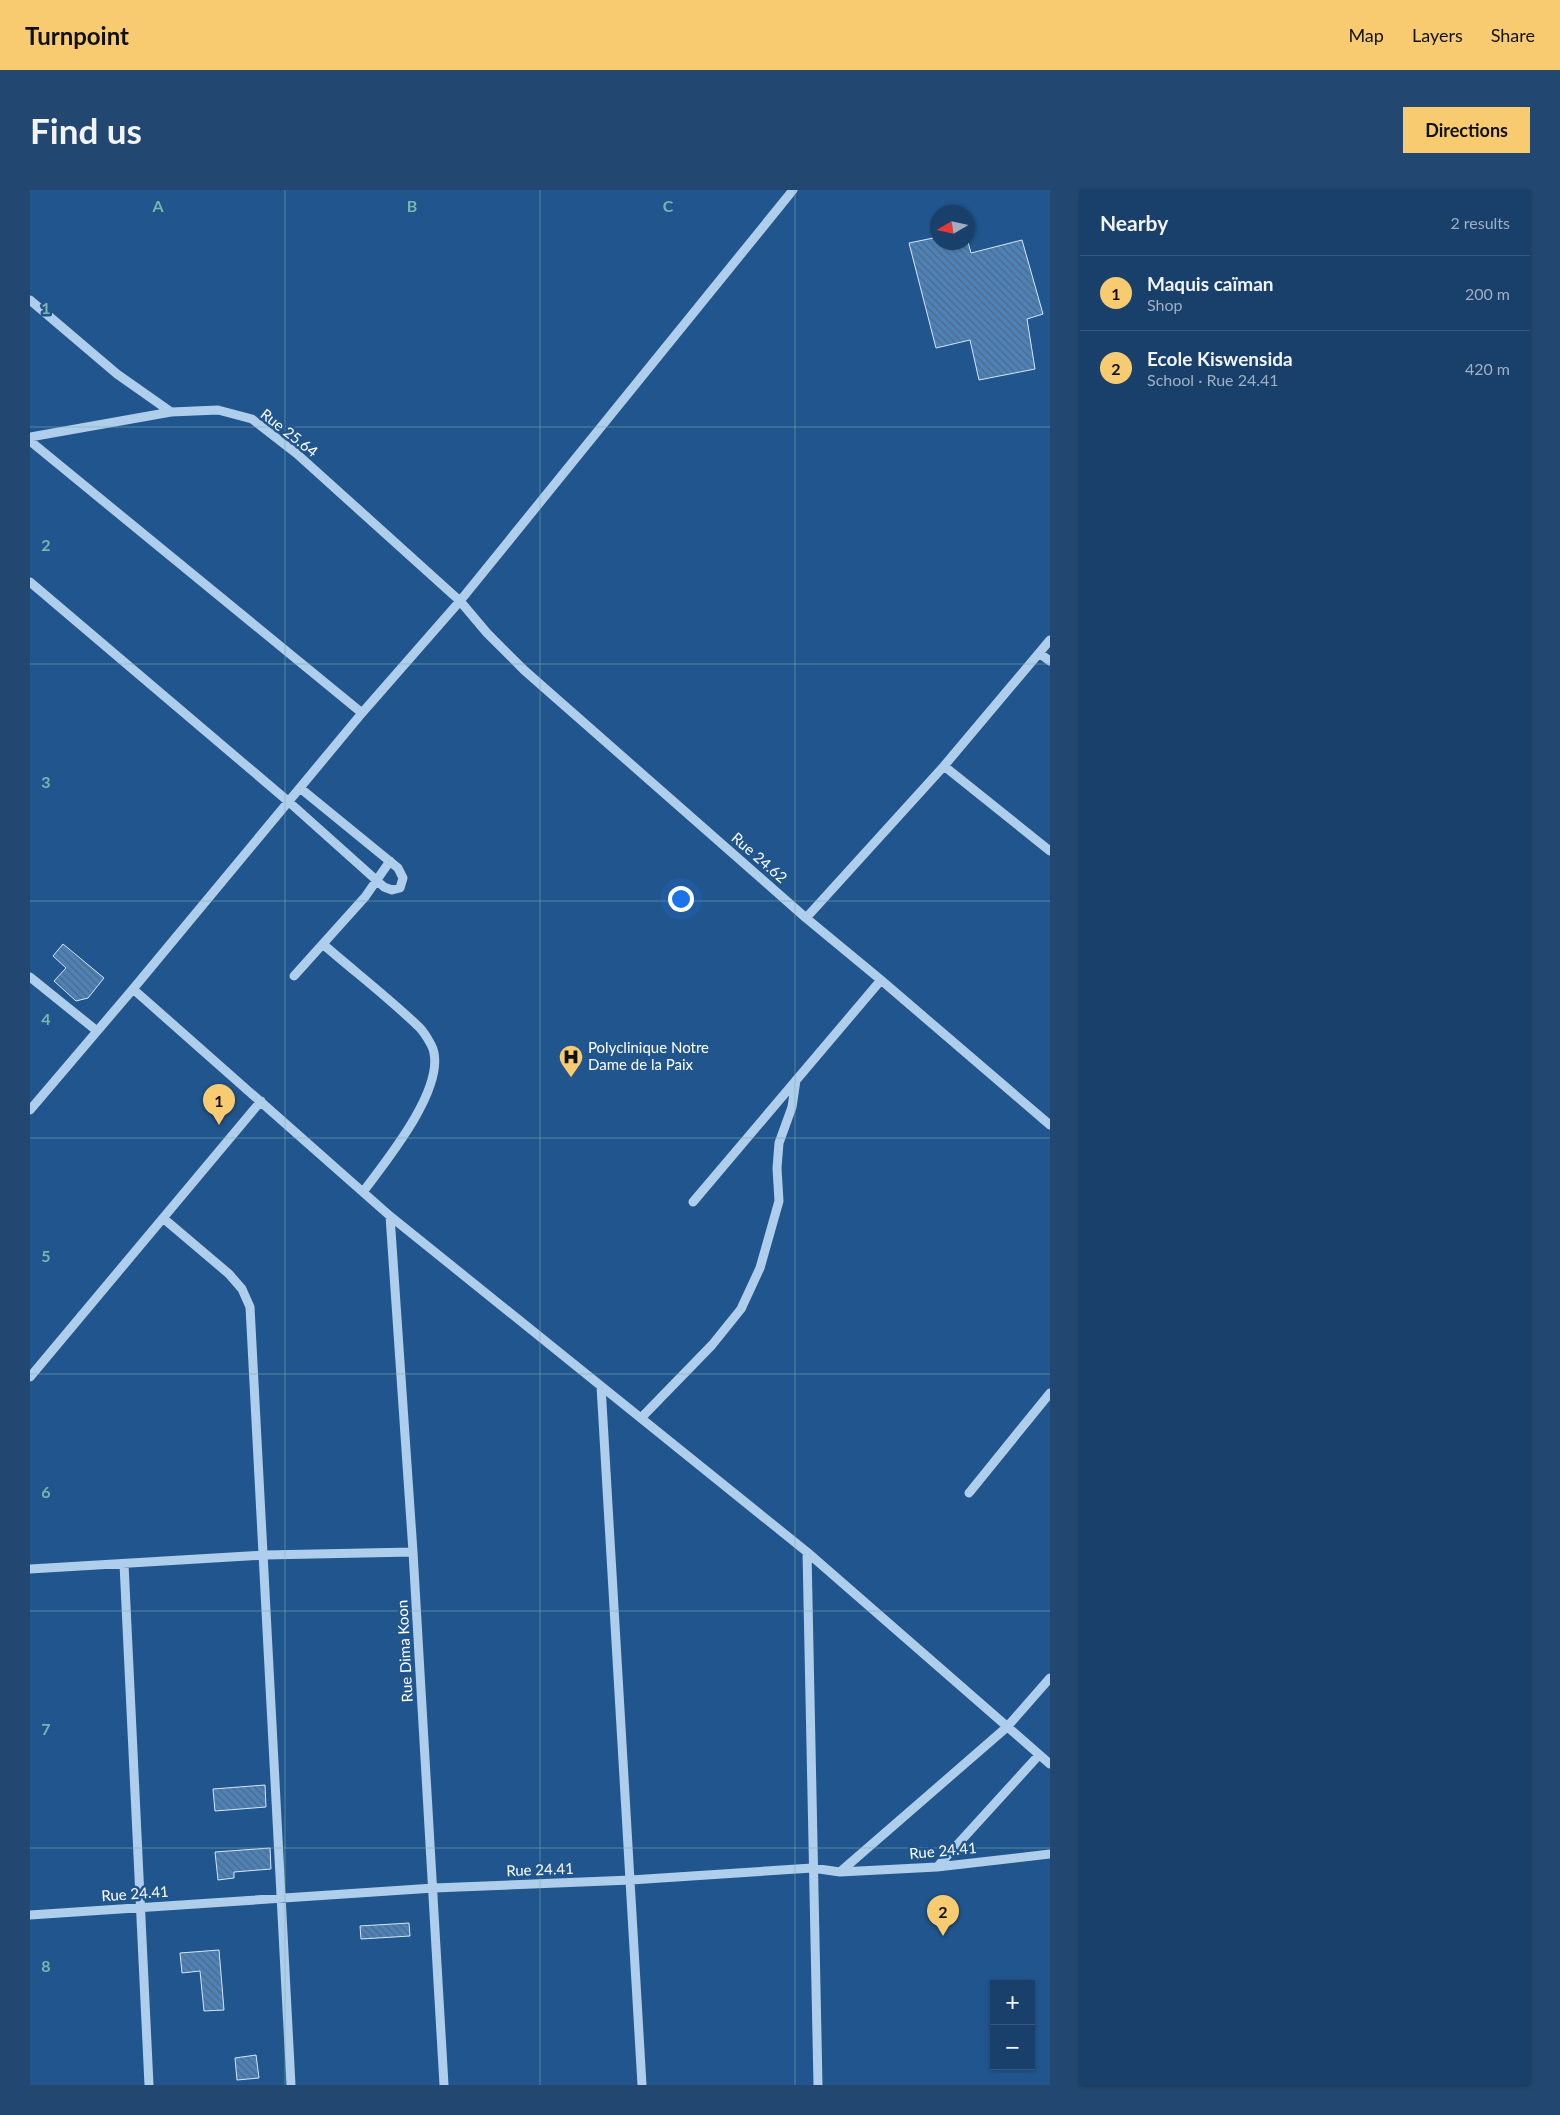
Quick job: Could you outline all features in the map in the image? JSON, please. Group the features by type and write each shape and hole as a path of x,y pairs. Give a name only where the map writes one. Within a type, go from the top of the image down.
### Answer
{"street":[{"path":"30,1110 362,713 460,601 793,190"},
{"path":"30,300 117,374 171,412"},
{"name":"Rue 25.64","path":"30,437 171,412 218,410 252,419 297,454 460,601"},
{"path":"30,441 362,713"},
{"path":"30,582 289,802 384,887 392,890 400,888 403,878 398,868 300,788"},
{"name":"Rue 24.62","path":"460,601 486,633 524,670 806,918 1050,1125"},
{"path":"806,918 944,766 1050,640"},
{"path":"1039,653 1050,661"},
{"path":"944,766 1050,851"},
{"path":"294,976 324,945 365,896 390,861"},
{"path":"324,945 421,1028 434,1052 433,1077 420,1108 406,1135 363,1192"},
{"path":"30,977 97,1031"},
{"path":"692,1202 881,980"},
{"path":"133,989 390,1216 807,1552 1050,1764"},
{"path":"641,1418 712,1345 741,1309 760,1268 780,1201 777,1168 779,1144 792,1107 796,1080"},
{"path":"30,1377 261,1101"},
{"name":"Rue Dima Koon","path":"390,1216 434,1888 444,2085"},
{"path":"163,1218 229,1274 242,1289 250,1307 265,1555 280,1899 291,2085"},
{"path":"602,1386 642,2085"},
{"path":"970,1493 1050,1393"},
{"path":"30,1569 265,1555 413,1552"},
{"path":"807,1552 812,1868 818,2085"},
{"path":"124,1564 149,2085"},
{"path":"840,1872 1007,1727 1050,1678"},
{"path":"938,1867 1039,1754"},
{"name":"Rue 24.41","path":"30,1915 434,1888 631,1880 812,1868 840,1872 938,1867 1050,1854"}],"building":[{"path":"930,239 930,250 970,250 971,253 1022,240 1043,314 1027,319 1035,369 979,380 970,340 936,348 909,243"},
{"path":"63,944 104,978 88,998 76,1001 54,981 66,968 53,956"},
{"path":"265,1785 266,1807 215,1811 213,1789"},
{"path":"270,1848 271,1869 234,1872 234,1878 218,1880 215,1852"},
{"path":"409,1923 410,1936 361,1939 360,1926"},
{"path":"219,1950 224,2010 204,2011 200,1971 182,1973 180,1953"},
{"path":"256,2055 259,2078 237,2080 235,2058"}],"place":[{"name":"Polyclinique Notre Dame de la Paix","path":"571,1078"},
{"name":"Maquis caïman","path":"219,1125"},
{"name":"Ecole Kiswensida","path":"943,1936"}]}
